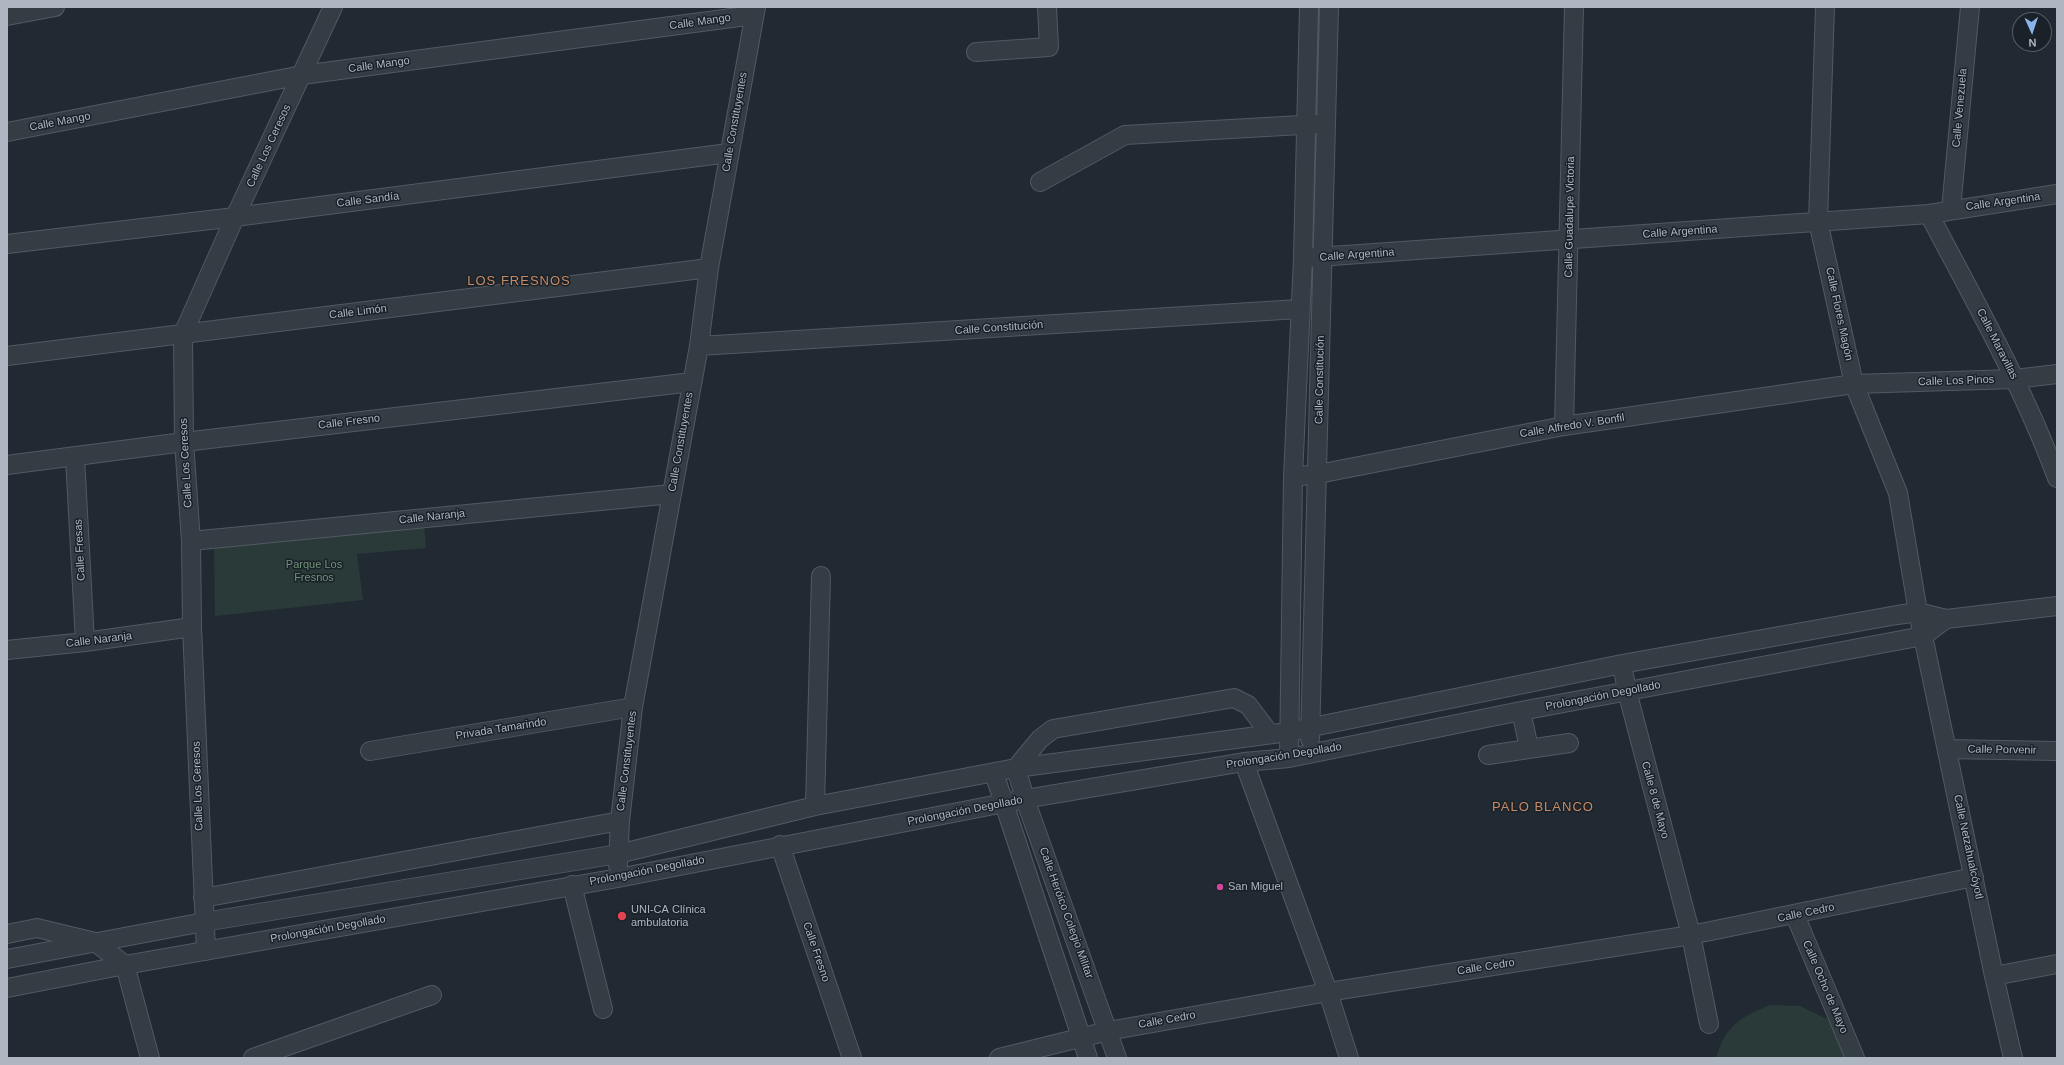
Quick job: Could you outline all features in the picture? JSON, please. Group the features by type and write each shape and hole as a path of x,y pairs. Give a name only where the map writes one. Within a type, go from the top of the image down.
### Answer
{"street":[{"path":"7,16 55,7"},
{"name":"Calle Los Ceresos","path":"206,951 192,627 191,541 184,442 183,334 235,217 333,7"},
{"path":"976,52 1049,47 1048,7"},
{"name":"Calle Constitución","path":"1289,758 1288,732 1293,477 1299,309 1303,258 1309,7"},
{"name":"Calle Constitución","path":"1310,754 1329,7"},
{"name":"Calle Guadalupe Victoria","path":"1564,426 1574,7"},
{"name":"Calle Flores Magón","path":"1824,7 1818,221 1854,384 1898,493 1918,612 1924,636"},
{"name":"Calle Venezuela","path":"1951,209 1970,7"},
{"name":"Calle Mango","path":"7,132 302,75 755,11"},
{"name":"Calle Constituyentes","path":"618,878 620,821 633,707 692,382 709,268 755,11"},
{"path":"1040,182 1125,135 1307,123 1326,124"},
{"name":"Calle Sandía","path":"7,244 235,217 729,153"},
{"name":"Calle Argentina","path":"1303,258 1929,214 1951,209 2057,194"},
{"name":"Calle Maravillas","path":"1929,214 2039,428 2057,478"},
{"name":"Calle Limón","path":"7,356 709,268"},
{"name":"Calle Constitución","path":"698,346 1299,309"},
{"name":"Calle Los Pinos","path":"1854,384 2015,379 2057,374"},
{"name":"Calle Fresno","path":"7,465 184,442 692,382"},
{"name":"Calle Alfredo V. Bonfil","path":"1293,477 1318,474 1564,426 1854,384"},
{"name":"Calle Fresas","path":"75,457 85,642"},
{"name":"Calle Naranja","path":"191,541 672,494"},
{"path":"815,806 821,576"},
{"path":"1918,612 1946,619 2057,606"},
{"name":"Prolongación Degollado","path":"7,959 204,922 618,854 815,806 1016,768 1288,732 1622,664 1918,612"},
{"path":"1924,636 1946,619"},
{"name":"Calle Naranja","path":"7,650 85,642 192,627"},
{"name":"Prolongación Degollado","path":"7,988 125,965 618,878 780,845 1025,800 1244,762 1289,758 1521,711 1924,636"},
{"name":"Calle Netzahualcóyotl","path":"1924,636 1994,976 2013,1058"},
{"name":"Calle 8 de Mayo","path":"1622,664 1627,691 1690,935 1709,1024"},
{"path":"1016,768 1040,738 1053,729 1234,698 1248,705 1270,734"},
{"name":"Privada Tamarindo","path":"370,750 633,707"},
{"path":"1521,711 1529,748"},
{"path":"1488,755 1569,743"},
{"name":"Calle Porvenir","path":"1947,749 2057,751"},
{"path":"1244,762 1328,992 1349,1058"},
{"name":"Calle Heróico Colegio Militar","path":"1016,768 1025,800 1117,1058"},
{"name":"Calle Heróico Colegio Militar","path":"994,773 1088,1058"},
{"path":"203,898 620,821"},
{"name":"Calle Fresno","path":"780,845 852,1058"},
{"name":"Calle Cedro","path":"999,1058 1108,1031 1328,992 1690,935 1795,915 1974,877"},
{"path":"572,885 603,1009"},
{"name":"Calle Ocho de Mayo","path":"1795,915 1855,1058"},
{"path":"7,934 37,928 95,942 125,965 150,1058"},
{"path":"1994,976 2057,964"},
{"path":"253,1058 432,995"}],"green space":[{"name":"Parque Los Fresnos","path":"424,524 426,548 357,554 363,600 215,616 214,548"},
{"path":"1770,1005 1800,1006 1827,1019 1846,1043 1850,1058 1716,1058 1724,1038 1735,1024 1750,1014"}],"place":[{"name":"San Miguel","path":"1220,887"},
{"name":"UNI-CA Clínica ambulatoria","path":"622,916"}],"district":[{"name":"LOS FRESNOS","path":"519,281"},
{"name":"PALO BLANCO","path":"1543,807"}]}
